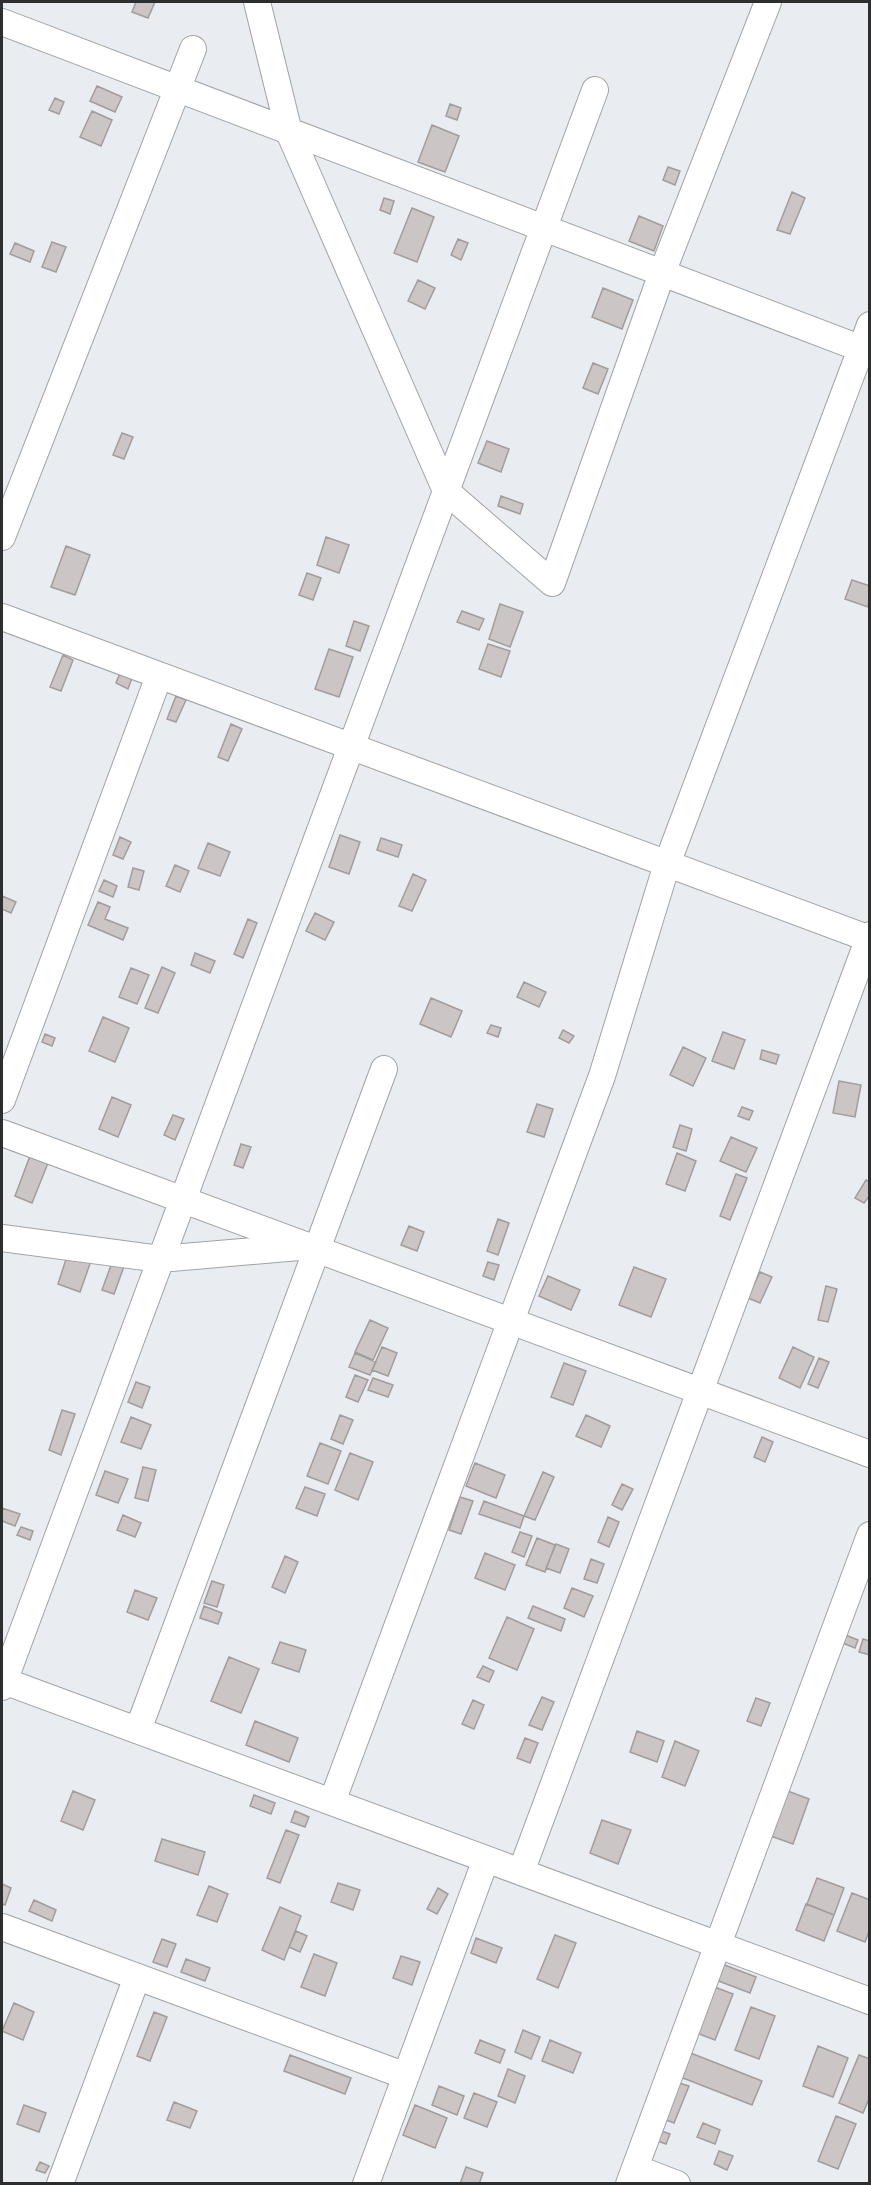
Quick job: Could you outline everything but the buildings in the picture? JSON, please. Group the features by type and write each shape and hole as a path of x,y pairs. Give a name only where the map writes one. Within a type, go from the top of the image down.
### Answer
{"street":[{"path":"257,2 288,132 446,491 552,583 662,273 768,2"},
{"path":"2,22 865,351"},
{"path":"2,537 194,49"},
{"path":"595,90 3,1684 138,1730 870,2001"},
{"path":"332,1802 602,1076 667,864 865,351 870,325"},
{"path":"2,617 869,937 521,1872"},
{"path":"2,1100 159,676"},
{"path":"138,1730 312,1248 384,1069"},
{"path":"2,1133 870,1454"},
{"path":"2,1238 160,1259 312,1248"},
{"path":"677,2184 632,2176 870,1535"},
{"path":"366,2184 486,1859"},
{"path":"2,1927 406,2076"},
{"path":"60,2184 137,1977"}]}
